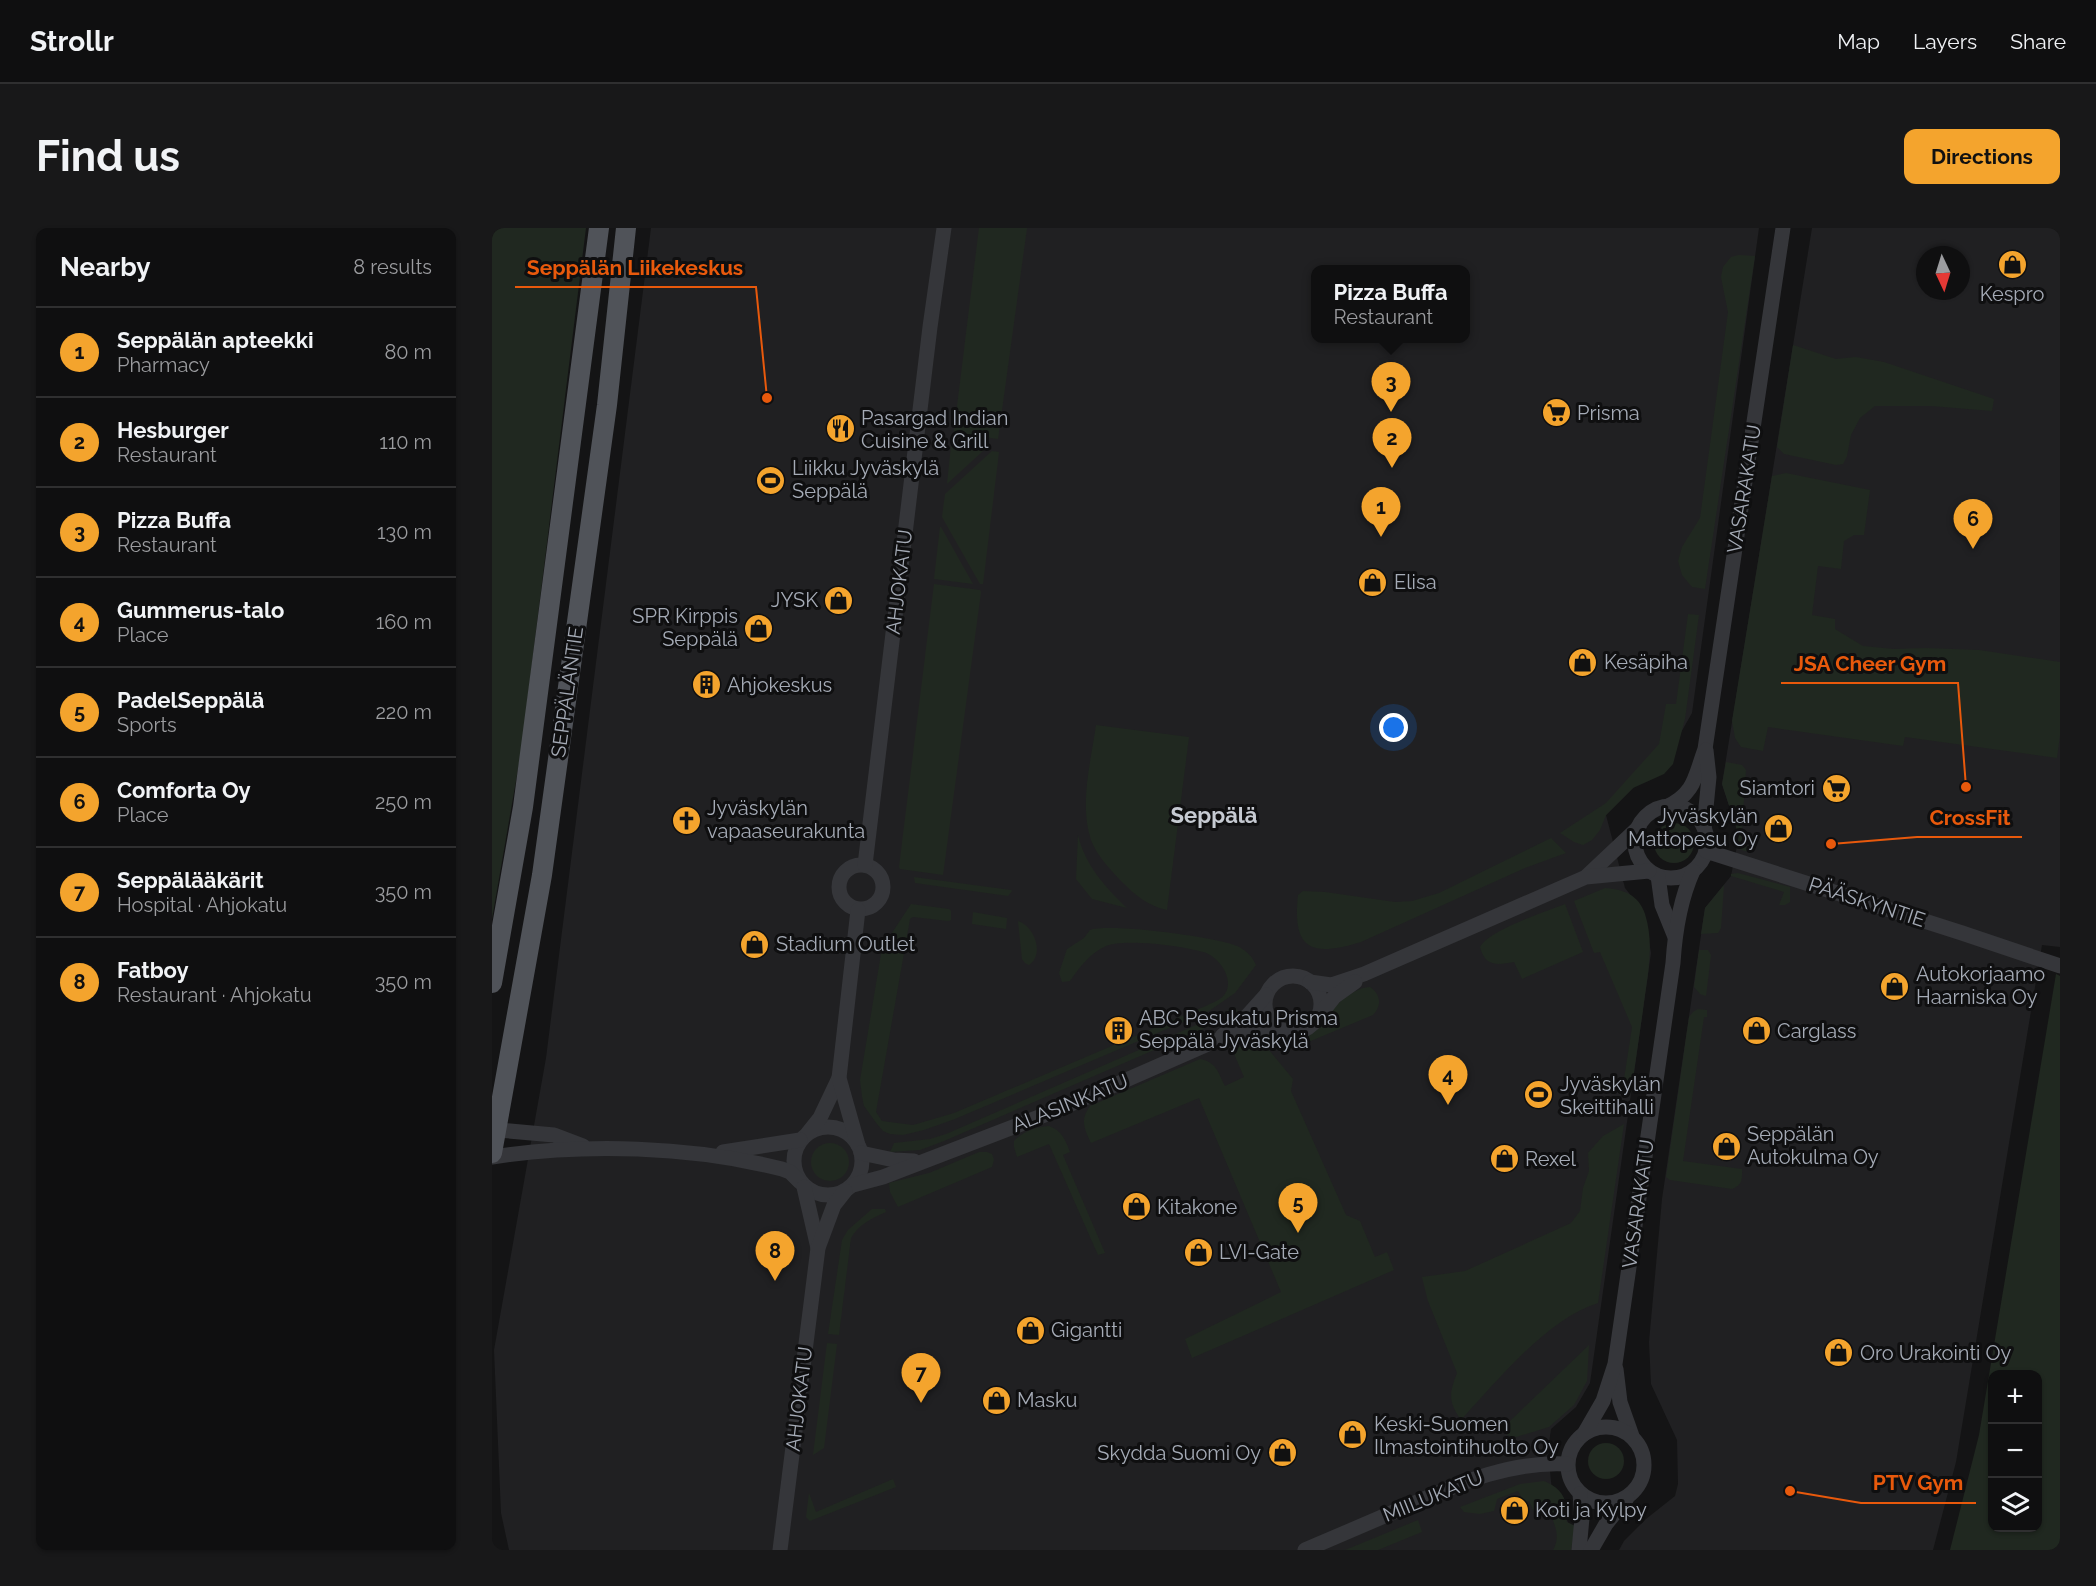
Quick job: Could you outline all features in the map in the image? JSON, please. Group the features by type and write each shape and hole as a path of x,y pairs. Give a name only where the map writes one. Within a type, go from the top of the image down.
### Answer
{"main road":[{"name":"SEPPÄLÄNTIE","path":"492,983 523,807 599,228"},
{"name":"SEPPÄLÄNTIE","path":"492,1155 542,875 605,416 626,228"}],"street":[{"name":"AHJOKATU","path":"865,864 944,228"},
{"name":"VASARAKATU","path":"1666,807 1686,796 1705,749 1783,228"},
{"name":"VASARAKATU","path":"1704,828 1709,777 1705,749"},
{"path":"1310,982 1331,985 1364,974 1586,878 1654,873 1676,878 1693,871 1706,851 1707,839 1704,828 1692,814 1675,807 1666,807 1650,813 1639,827 1586,878"},
{"path":"1639,827 1635,843 1636,851 1643,865 1654,873"},
{"name":"PÄÄSKYNTIE","path":"1706,851 2060,966"},
{"path":"865,864 877,870 883,879 884,890 880,900 873,907 858,910 847,905 840,895 838,886 843,874 852,866 865,864"},
{"name":"VASARAKATU","path":"1584,1434 1603,1401 1615,1364 1675,938 1684,889 1693,871"},
{"name":"VASARAKATU","path":"1654,873 1662,904 1675,938"},
{"path":"802,1185 795,1174 793,1156 804,1136 820,1119 839,1078 858,910"},
{"path":"1319,1016 1320,997 1310,982 1301,977 1284,978 1276,982 1266,995 1265,1009 1275,1027 1292,1033 1303,1031 1312,1025 1334,997 1364,974"},
{"name":"ALASINKATU","path":"1215,1041 1248,1015 1266,995"},
{"name":"ALASINKATU","path":"849,1188 1060,1109 1215,1041 1252,1030 1281,1030"},
{"path":"492,1155 586,1147 705,1154 782,1169 790,1173 802,1185 824,1196 832,1196 849,1188 861,1170 860,1149 839,1078"},
{"path":"705,1154 767,1147 804,1136 824,1127 832,1127 848,1133 860,1149"},
{"path":"495,1130 554,1135 586,1147"},
{"name":"ALASINKATU","path":"860,1149 894,1160 923,1161"},
{"name":"AHJOKATU","path":"802,1185 818,1248"},
{"name":"AHJOKATU","path":"780,1550 818,1248 834,1205 849,1188"},
{"name":"VASARAKATU","path":"1615,1364 1620,1402 1632,1436"},
{"path":"1579,1550 1582,1518 1580,1494 1569,1476 1568,1464 1572,1447 1584,1434 1604,1426 1614,1427 1632,1436 1638,1443 1645,1464 1641,1482 1606,1524 1591,1550"},
{"name":"MIILUKATU","path":"1305,1550 1469,1479 1522,1465 1544,1462 1568,1464"},
{"path":"1580,1494 1596,1503 1609,1503 1629,1496"}],"shaded area":[{"path":"492,228 586,228 521,752 492,919"},
{"path":"651,228 1759,228 1692,713 1671,750 1606,815 1625,888 1644,912 1651,953 1590,1383 1576,1407 1551,1429 1548,1450 1552,1492 1562,1505 1574,1540 1572,1550 509,1550 501,1513 494,1350 546,1058"},
{"path":"979,228 1027,228 998,439 954,431"},
{"path":"1812,228 2060,228 2060,947 2042,945 1956,1462 1933,1550 1619,1550 1624,1541 1646,1519 1675,1496 1678,1484 1677,1440 1651,1384 1649,1342 1662,1199 1705,908 1731,876 1739,836 1722,784"},
{"path":"1755,256 1705,589 1692,587 1682,575 1678,561 1682,547 1700,518 1728,312 1721,277 1723,267 1731,257"},
{"path":"1793,345 1836,359 1856,357 1884,362 1994,399 1992,411 1931,406 1875,406 1860,418 1851,435 1843,464 1836,465 1784,454 1777,447"},
{"path":"951,446 984,450 947,484"},
{"path":"992,451 999,452 983,584 980,584 942,517 945,494"},
{"path":"1786,473 1870,490 1864,535 1854,535 1844,541 1841,569 1818,566 1812,615 1835,619 1835,629 1863,646 1893,649 1979,650 2060,662 2060,735 2057,758 1905,737 1903,746 1768,727 1763,751 1741,747 1735,738 1732,721 1772,476"},
{"path":"941,527 973,584 934,579"},
{"path":"934,584 980,590 981,592 943,875 899,867"},
{"path":"1688,614 1699,615 1685,719 1673,764 1664,774 1633,788 1606,815 1600,830 1592,840 1583,845 1574,842 1560,833 1606,803 1659,744 1666,704 1676,704"},
{"path":"1096,725 1189,737 1167,910 1148,903 1126,886 1104,862 1091,840 1086,797"},
{"path":"1726,762 1742,765 1746,770 1742,829 1748,852 1736,848 1739,836 1722,784"},
{"path":"1674,823 1688,829 1694,843 1688,857 1674,863 1660,857 1654,843 1660,829"},
{"path":"1078,835 1081,846 1097,875 1127,908 1092,899 1076,879"},
{"path":"1551,838 1566,853 1525,868 1361,942 1330,949 1318,948 1309,945 1302,938 1298,928 1298,895 1303,891 1395,902 1412,901 1439,893"},
{"path":"1738,873 1790,887 1790,902 1779,905 1784,892 1731,876 1731,874"},
{"path":"914,877 1012,891 1008,896 915,883"},
{"path":"1724,885 1721,928 1718,933 1701,934 1705,908"},
{"path":"1605,888 1630,894 1642,907 1648,926 1650,950 1648,974 1631,1093 1622,1092 1632,1027 1600,952 1594,953 1574,901"},
{"path":"911,904 949,909 951,920 913,917 910,919 876,1112 882,1121 913,1125 954,1113 1208,1005 1221,998 1226,992 1228,980 1226,974 1214,957 1182,947 1140,943 1115,944 1100,949 1090,956 1070,981 1062,982 1059,973 1067,949 1084,938 1090,930 1119,928 1225,942 1240,948 1253,959 1256,965 1235,993 1209,1011 955,1119 903,1135 890,1134 883,1131 864,1106 860,1080 882,948"},
{"path":"1565,904 1583,952 1522,979 1514,962 1493,963 1482,954 1480,947 1494,934"},
{"path":"973,912 1007,918 1006,929 972,924"},
{"path":"1018,921 1029,928 1036,941 1036,954 1029,965 1022,959"},
{"path":"1699,950 1708,950 1711,955 1706,996 1700,994 1694,987"},
{"path":"2056,974 2060,976 2060,1550 1950,1550 1979,1435 1988,1381 1988,1532 2042,1532 2042,1370 1990,1370"},
{"path":"1370,987 1379,1000 1378,1008 1373,1015 1294,1048 1270,1037 1306,1036 1315,1030 1344,999 1363,988"},
{"path":"1234,1007 1238,1011 1219,1022 944,1141 920,1150 890,1152 894,1143 930,1139 946,1134"},
{"path":"1698,1009 1707,1010 1707,1017 1704,1017 1683,1161 1742,1169 1740,1184 1732,1189 1670,1180 1666,1177 1689,1017"},
{"path":"1253,1043 1264,1044 1293,1079 1291,1091 1346,1215 1360,1221 1375,1257 1387,1252 1394,1270 1192,1358 1185,1339 1281,1292 1199,1098 1091,1143 1084,1120 1090,1106 1200,1059 1214,1065 1225,1086 1244,1077 1232,1049"},
{"path":"1624,1124 1598,1303 1579,1311 1542,1337 1507,1370 1461,1420 1451,1397 1457,1373 1428,1301 1422,1277 1465,1271 1571,1223 1580,1211 1583,1188 1589,1171 1588,1153 1603,1136"},
{"path":"1049,1126 1060,1133 1070,1152 1063,1155 1105,1253 1098,1255 1049,1144 1017,1157 1014,1141 1030,1130"},
{"path":"830,1143 843,1149 849,1162 843,1175 830,1181 817,1175 811,1162 817,1149"},
{"path":"979,1152 992,1154 994,1160 992,1167 898,1207 890,1192 889,1183 929,1173"},
{"path":"872,1209 885,1209 886,1212 862,1225 851,1238 839,1335 828,1334 842,1240 848,1230"},
{"path":"827,1343 837,1344 824,1448 813,1455"},
{"path":"1589,1345 1587,1381 1574,1405 1549,1427 1513,1438 1503,1432 1510,1421"},
{"path":"1606,1443 1619,1448 1624,1461 1619,1474 1606,1479 1593,1474 1588,1461 1593,1448"},
{"path":"893,1479 896,1487 810,1521 806,1517 809,1493 816,1512"},
{"path":"1544,1481 1562,1494 1567,1522 1575,1526 1571,1550 1553,1550 1556,1532 1550,1514 1536,1516 1529,1501 1524,1502 1518,1491 1497,1499 1494,1511 1480,1514 1464,1512 1460,1507 1520,1484"},
{"path":"1418,1520 1422,1532 1378,1550 1345,1550"}],"place":[{"name":"Kespro","path":"2012,264"},
{"name":"Seppälän Liikekeskus","path":"767,398"},
{"name":"Pizza Buffa","path":"1391,412"},
{"name":"Prisma","path":"1556,413"},
{"name":"Pasargad Indian Cuisine & Grill","path":"840,429"},
{"name":"Hesburger","path":"1392,468"},
{"name":"Liikku Jyväskylä Seppälä","path":"771,480"},
{"name":"Seppälän apteekki","path":"1381,537"},
{"name":"Comforta Oy","path":"1973,549"},
{"name":"Elisa","path":"1373,582"},
{"name":"JYSK","path":"839,600"},
{"name":"SPR Kirppis Seppälä","path":"759,628"},
{"name":"Kesäpiha","path":"1583,662"},
{"name":"Ahjokeskus","path":"706,685"},
{"name":"JSA Cheer Gym","path":"1966,787"},
{"name":"Siamtori","path":"1836,788"},
{"name":"Jyväskylän vapaaseurakunta","path":"686,820"},
{"name":"Jyväskylän Mattopesu Oy","path":"1779,828"},
{"name":"CrossFit","path":"1831,844"},
{"name":"Stadium Outlet","path":"755,944"},
{"name":"Autokorjaamo Haarniska Oy","path":"1895,986"},
{"name":"ABC Pesukatu Prisma Seppälä Jyväskylä","path":"1118,1030"},
{"name":"Carglass","path":"1756,1031"},
{"name":"Jyväskylän Skeittihalli","path":"1539,1095"},
{"name":"Gummerus-talo","path":"1448,1105"},
{"name":"Seppälän Autokulma Oy","path":"1726,1146"},
{"name":"Rexel","path":"1504,1159"},
{"name":"Kitakone","path":"1136,1207"},
{"name":"PadelSeppälä","path":"1298,1233"},
{"name":"LVI-Gate","path":"1198,1252"},
{"name":"Fatboy","path":"775,1281"},
{"name":"Gigantti","path":"1030,1330"},
{"name":"Oro Urakointi Oy","path":"1839,1353"},
{"name":"Masku","path":"996,1400"},
{"name":"Seppälääkärit","path":"921,1403"},
{"name":"Keski-Suomen Ilmastointihuolto Oy","path":"1353,1435"},
{"name":"Skydda Suomi Oy","path":"1282,1453"},
{"name":"PTV Gym","path":"1790,1491"},
{"name":"Koti ja Kylpy","path":"1514,1510"}],"district":[{"name":"Seppälä","path":"1214,815"}]}
